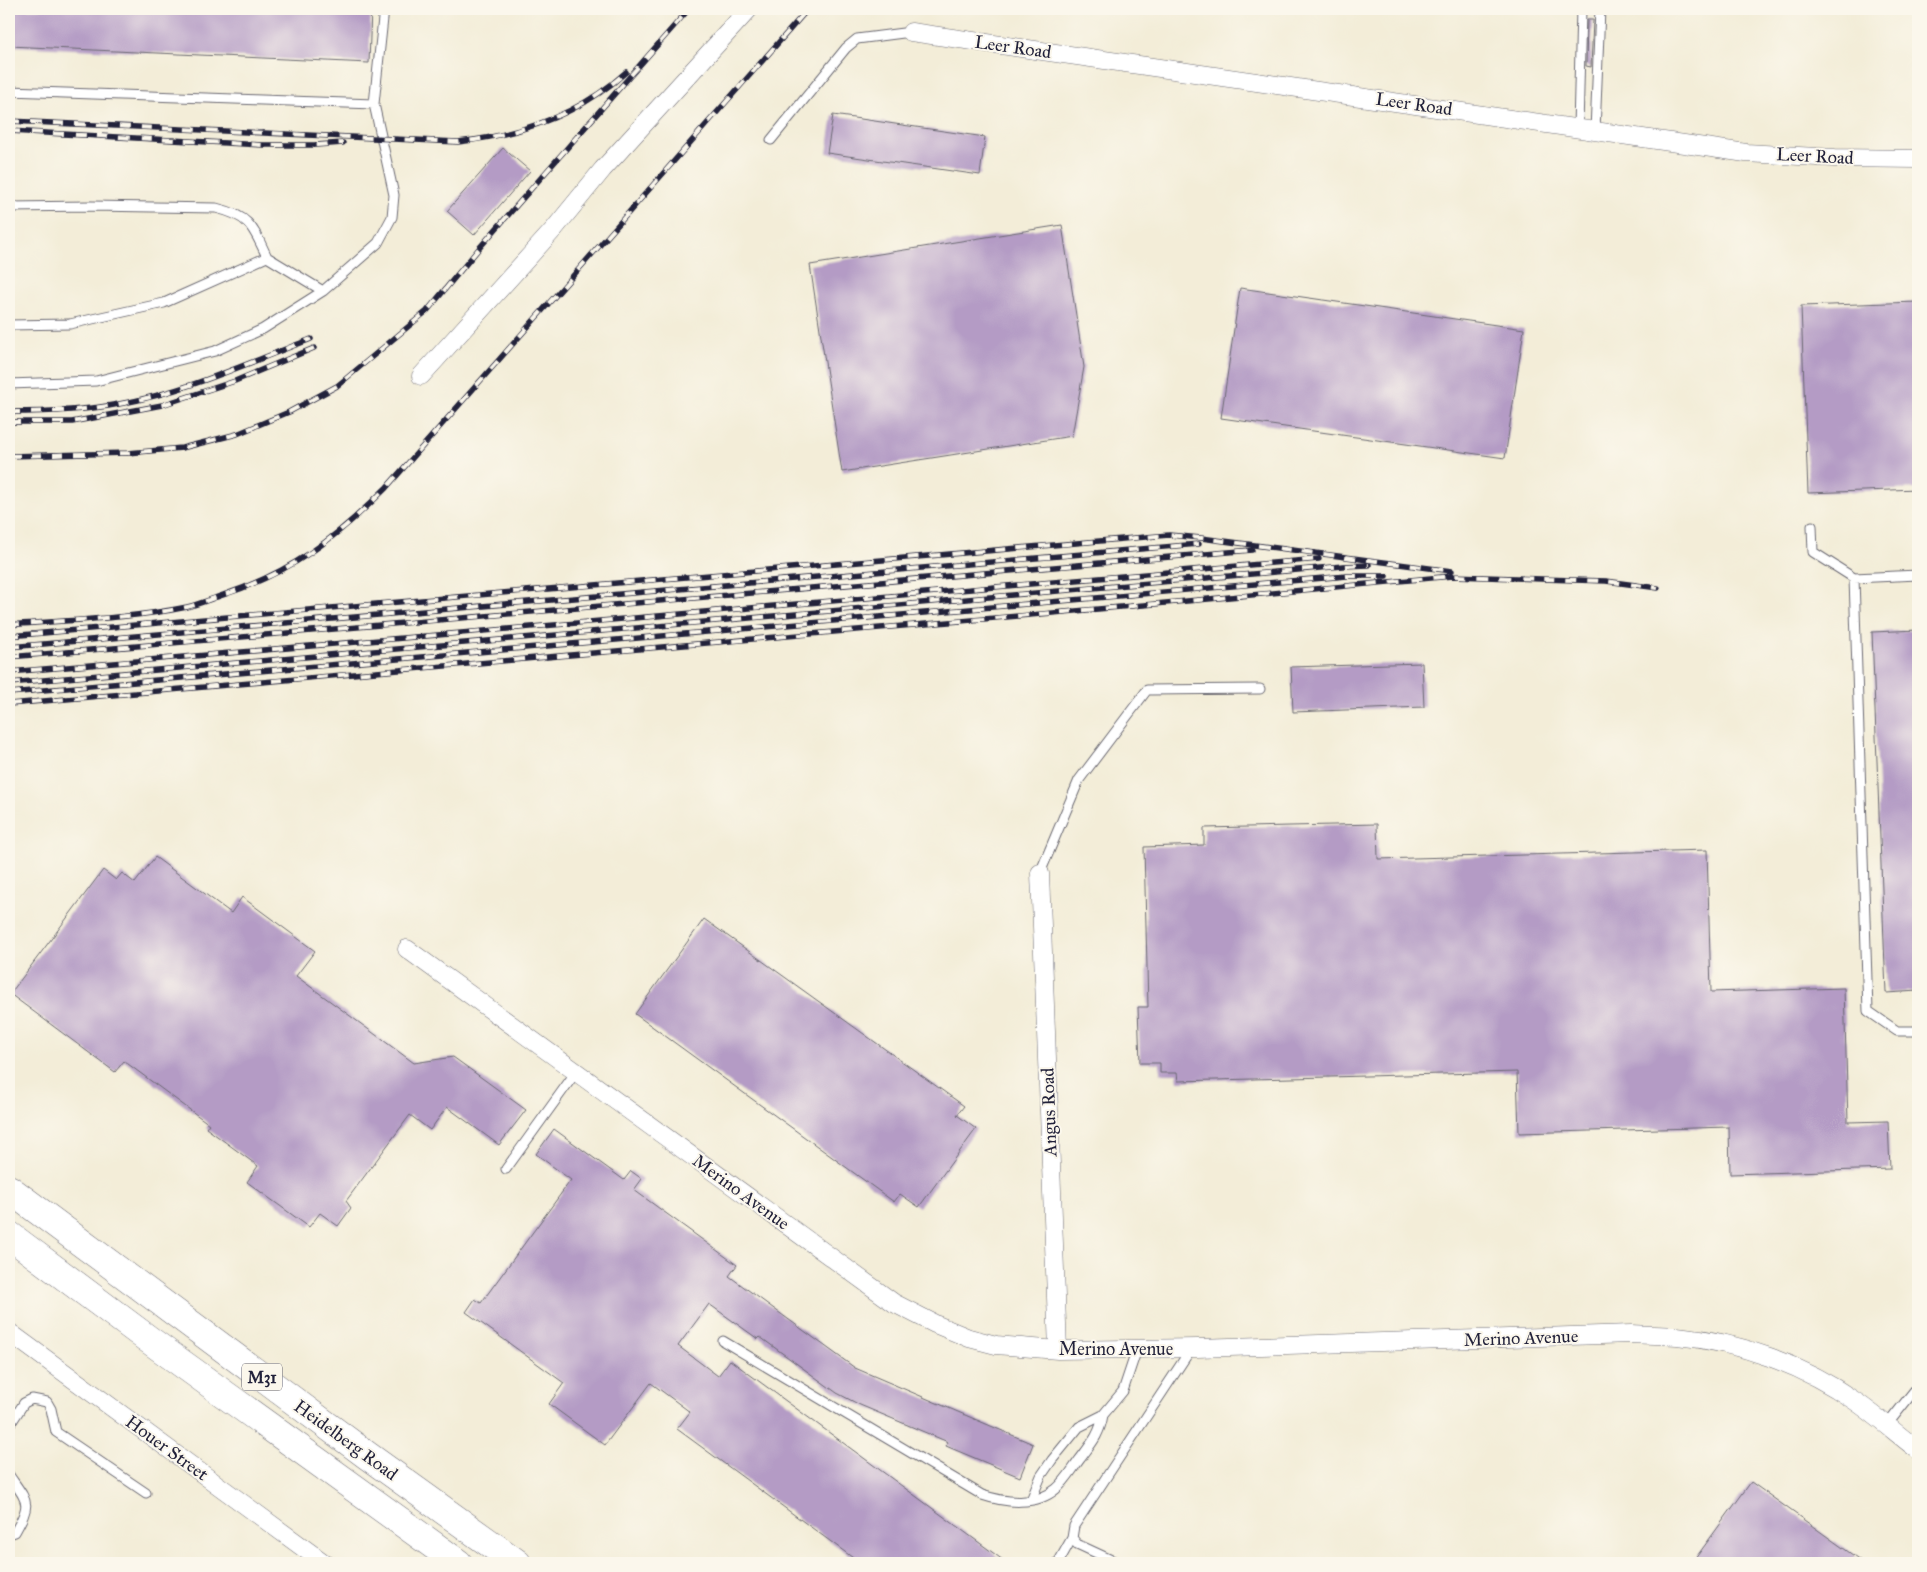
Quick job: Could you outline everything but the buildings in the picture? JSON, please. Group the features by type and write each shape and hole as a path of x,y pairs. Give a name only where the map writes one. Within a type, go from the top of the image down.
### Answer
{"main road":[{"name":"Heidelberg Road","path":"9,1189 360,1450 517,1563"},
{"name":"Heidelberg Road","path":"9,1235 148,1339 458,1563"}],"street":[{"path":"421,376 554,229 603,169 749,9"},
{"name":"Leer Road","path":"911,32 1746,153 1835,158 1918,159"},
{"name":"Angus Road","path":"1040,873 1058,1350"},
{"name":"Merino Avenue","path":"407,949 894,1303 935,1324 969,1338 996,1345 1058,1350 1191,1348 1630,1334 1677,1336 1743,1348 1816,1377 1855,1401 1886,1426 1916,1444"},
{"name":"Houer Street","path":"9,1332 324,1563"}],"lane":[{"path":"9,384 96,381 215,351 264,329 323,291 378,243 392,217 394,195 374,104 384,9"},
{"path":"1582,9 1587,129"},
{"path":"1587,129 1600,9"},
{"path":"771,140 846,48 858,38 911,32"},
{"path":"9,91 374,104"},
{"path":"9,207 216,208 234,212 246,219 257,234 267,257 323,291"},
{"path":"9,325 70,324 164,303 267,257"},
{"path":"1812,526 1813,552 1854,578 1918,575"},
{"path":"1854,578 1868,1011 1897,1031 1918,1031"},
{"path":"1040,873 1079,780 1148,690 1260,689"},
{"path":"506,1169 576,1072"},
{"path":"723,1341 982,1495 996,1500 1011,1502 1031,1500 1049,1495 1058,1488 1100,1433 1104,1415"},
{"path":"1058,1563 1072,1538 1074,1526 1191,1348"},
{"path":"1031,1500 1041,1476 1080,1428 1104,1415 1123,1391 1137,1349"},
{"path":"1886,1426 1918,1386"},
{"path":"9,1426 24,1403 32,1399 47,1402 51,1409 56,1432 146,1494"},
{"path":"9,1475 26,1504 26,1512 15,1532 9,1534"},
{"path":"1072,1538 1077,1544 1118,1563"}],"railway":[{"path":"9,456 128,453 182,448 237,434 289,412 337,386 427,311 481,246 689,9"},
{"path":"9,625 121,617 192,606 270,576 311,552 330,538 386,488 808,9"},
{"path":"9,121 458,142 504,134 548,120 589,100 626,72"},
{"path":"9,131 263,145 343,143"},
{"path":"9,412 78,410 144,399 216,376 311,339"},
{"path":"9,422 72,422 162,405 235,381 314,348"},
{"path":"9,636 1169,535 1452,571"},
{"path":"9,647 1199,544"},
{"path":"9,657 1252,550"},
{"path":"9,672 1319,559"},
{"path":"9,683 1369,565"},
{"path":"9,693 1347,576 1386,576"},
{"path":"9,704 1155,604 1452,576 1606,581 1658,588"}]}
